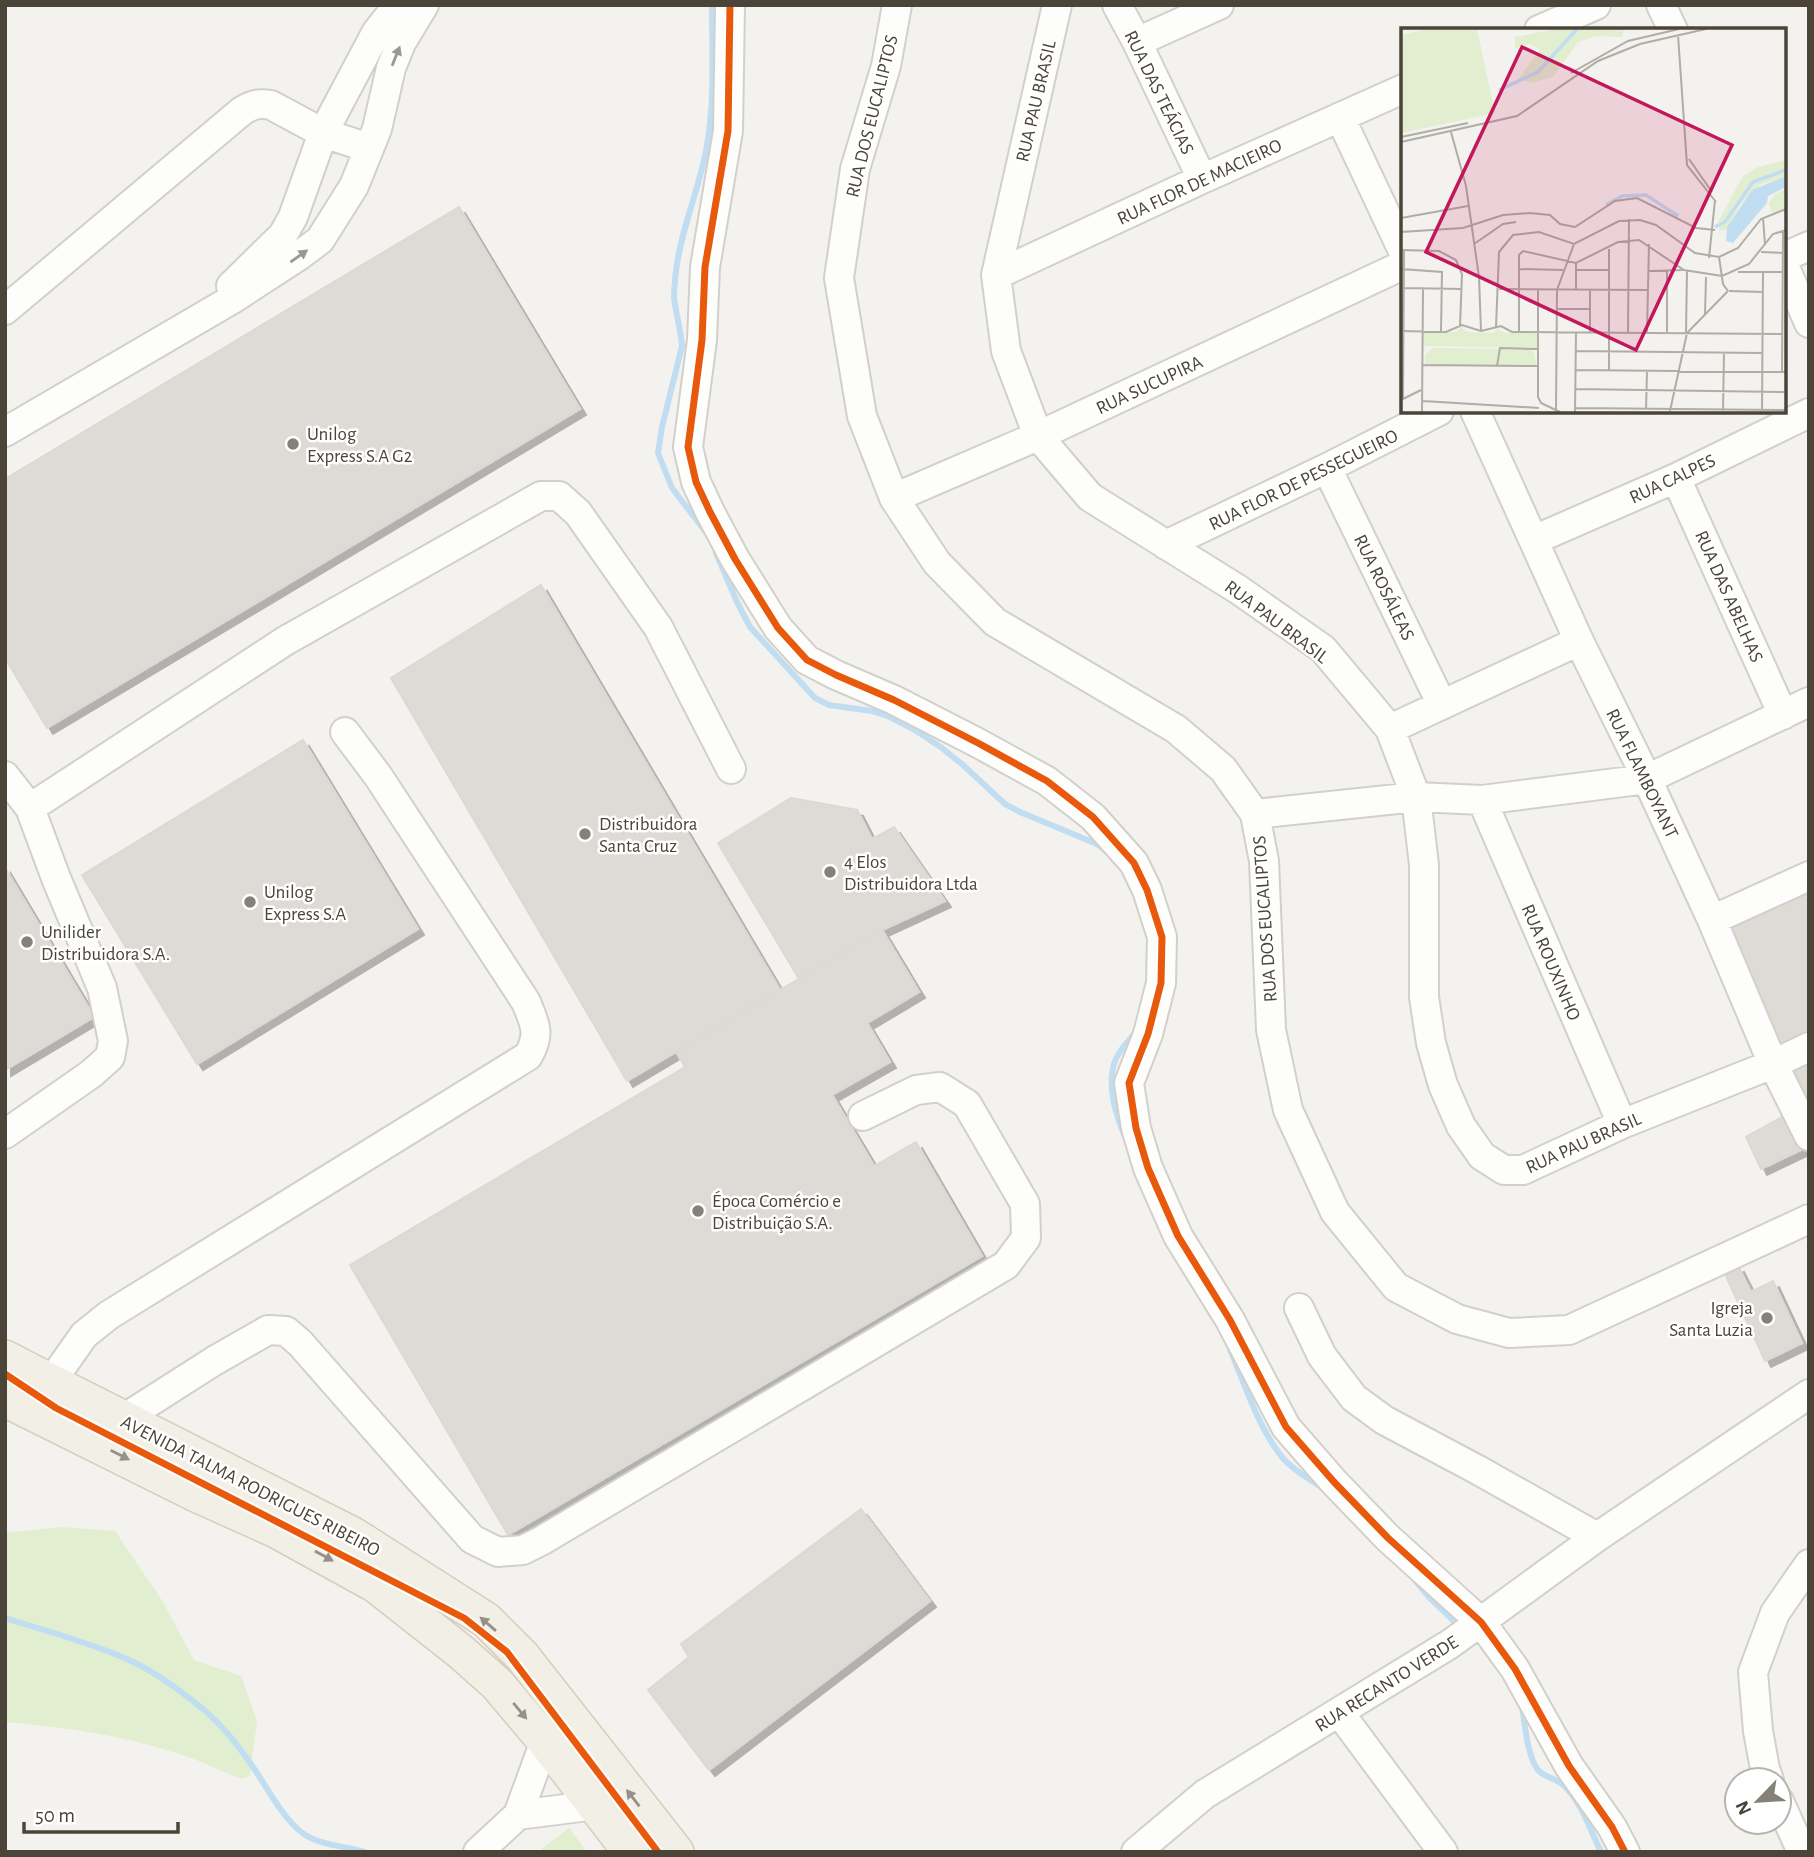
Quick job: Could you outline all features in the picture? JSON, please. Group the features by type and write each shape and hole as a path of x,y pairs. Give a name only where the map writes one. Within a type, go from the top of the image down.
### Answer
{"main road":[{"name":"AVENIDA TALMA RODRIGUES RIBEIRO","path":"5,1357 353,1535 486,1620 522,1656 676,1852"},
{"name":"AVENIDA TALMA RODRIGUES RIBEIRO","path":"5,1399 196,1494 276,1530 376,1586 461,1652 497,1684 631,1852"}],"street":[{"path":"200,317 283,235 293,217 323,134 376,33 398,5"},
{"path":"5,432 243,292 320,240 354,186 377,129 391,68 401,43 424,5"},
{"path":"730,5 728,131 705,267 702,341 688,447 696,482 735,559 778,628 807,660 894,700 1047,781 1093,817 1134,863 1147,890 1162,937 1161,983 1148,1034 1129,1083 1136,1128 1147,1168 1178,1236 1230,1320 1286,1427 1334,1482 1477,1625 1515,1669 1569,1766 1612,1827 1625,1852"},
{"name":"RUA DOS EUCALIPTOS","path":"897,5 886,66 855,169 839,278 862,416 894,498 937,563 995,622 1176,729 1223,769 1255,814 1264,860 1271,1030 1288,1110 1335,1212 1396,1287 1457,1319 1509,1333 1569,1330 1809,1219"},
{"name":"RUA PAU BRASIL","path":"1057,5 996,275 1006,351 1038,436 1090,497 1239,590 1323,649 1390,729 1416,797 1424,865 1424,997 1431,1043 1443,1085 1461,1126 1482,1156 1504,1170 1523,1170 1622,1124 1773,1064 1809,1046"},
{"name":"RUA DAS TEÁCIAS","path":"1117,5 1202,179"},
{"path":"1137,42 1219,5"},
{"path":"1544,28 1596,5"},
{"path":"1661,5 1672,28"},
{"name":"RUA FLOR DE MACIEIRO","path":"996,275 1401,90"},
{"path":"5,310 252,104 271,105 323,134 369,148"},
{"path":"1340,117 1401,247"},
{"path":"305,183 347,200"},
{"path":"1786,256 1809,246"},
{"name":"RUA SUCUPIRA","path":"894,498 1038,436 1401,266"},
{"path":"1786,270 1809,323"},
{"name":"RUA FLOR DE PESSEGUEIRO","path":"1166,545 1435,413"},
{"name":"RUA FLAMBOYANT","path":"1476,413 1579,641 1712,920 1773,1064 1809,1136"},
{"name":"RUA CALPES","path":"1534,540 1676,478 1809,413"},
{"name":"RUA ROSÁLEAS","path":"1327,468 1442,705"},
{"name":"RUA DAS ABELHAS","path":"1676,478 1783,715"},
{"path":"30,808 285,641 541,496 559,496 578,513 658,627 731,769"},
{"path":"1390,729 1579,641"},
{"path":"1255,814 1416,797 1482,800 1647,779 1809,702"},
{"path":"51,1382 84,1335 109,1315 528,1056 534,1046 537,1030 526,1002 378,776 345,732"},
{"path":"5,776 30,808 56,878 103,988 113,1041 110,1058 5,1134"},
{"name":"RUA ROUXINHO","path":"1482,800 1622,1124"},
{"path":"1712,920 1809,876"},
{"path":"123,1419 268,1330 286,1331 300,1343 472,1539 498,1552 523,1550 1006,1265 1026,1238 1025,1204 967,1104 940,1087 916,1090 863,1116"},
{"path":"1299,1308 1322,1356 1354,1398 1384,1420 1597,1537"},
{"name":"RUA RECANTO VERDE","path":"1136,1852 1205,1794 1450,1644 1597,1537 1809,1394"},
{"path":"1765,1766 1758,1731 1753,1672 1776,1613 1809,1564"},
{"path":"1339,1712 1443,1852"},
{"path":"478,1852 518,1815 545,1741"},
{"path":"518,1815 596,1805"},
{"path":"1793,1832 1802,1852"}],"green space":[{"path":"61,1527 115,1531 163,1602 194,1660 241,1676 257,1721 250,1776 242,1779 184,1756 134,1741 70,1729 5,1722 5,1533"},
{"path":"569,1828 587,1852 538,1852"}],"building":[{"name":"Unilog Express S.A G2","path":"459,207 580,409 47,728 5,658 5,479"},
{"name":"Distribuidora Santa Cruz","path":"541,585 780,990 627,1081 391,678"},
{"name":"Unilog Express S.A","path":"303,740 418,929 197,1064 82,875"},
{"name":"4 Elos Distribuidora Ltda","path":"791,798 857,810 872,839 894,827 945,901 882,930 799,979 718,843"},
{"name":"Unilider Distribuidora S.A.","path":"5,868 94,1017 5,1070"},
{"path":"1809,885 1809,1040 1776,1055 1715,927"},
{"name":"Época Comércio e Distribuição S.A.","path":"882,930 919,992 867,1023 890,1062 832,1095 874,1166 916,1142 982,1256 508,1535 350,1265 685,1067 676,1051"},
{"path":"1809,1056 1809,1105 1792,1064"},
{"path":"1793,1111 1809,1146 1761,1169 1746,1137"},
{"name":"Igreja Santa Luzia","path":"1738,1266 1751,1292 1773,1281 1802,1343 1765,1361 1724,1272"},
{"path":"861,1509 930,1601 709,1770 648,1690 689,1657 681,1644"}],"waterway":[{"path":"705,531 672,488 658,453 682,346 674,298 678,255 704,161 710,128 712,5"},
{"path":"716,553 750,627 815,698 829,705 872,711 915,730 963,765 1005,804 1097,844 1108,852"},
{"path":"1126,1139 1116,1111 1112,1071 1121,1050 1135,1033"},
{"path":"1230,1349 1253,1405 1274,1446 1292,1467 1325,1490"},
{"path":"1414,1579 1460,1627"},
{"path":"5,1618 97,1647 157,1675 203,1709 225,1730 250,1762 280,1809 304,1834 319,1841 365,1852"},
{"path":"1522,1706 1534,1764 1541,1773 1562,1784 1575,1798 1601,1852"}],"cycle path":[{"path":"730,5 728,131 705,267 702,340 688,447 696,482 710,512 735,559 778,628 807,660 894,700 1047,781 1093,817 1134,863 1147,890 1162,937 1161,983 1148,1034 1129,1083 1136,1128 1148,1168 1178,1236 1230,1320 1286,1427 1388,1538 1481,1622 1515,1669 1569,1766 1612,1827 1625,1852"},
{"path":"5,1374 56,1408 464,1618 507,1652 658,1852"}],"place":[{"name":"Unilog Express S.A G2","path":"293,444"},
{"name":"Distribuidora Santa Cruz","path":"585,834"},
{"name":"4 Elos Distribuidora Ltda","path":"830,872"},
{"name":"Unilog Express S.A","path":"250,902"},
{"name":"Unilider Distribuidora S.A.","path":"27,942"},
{"name":"Época Comércio e Distribuição S.A.","path":"698,1211"},
{"name":"Igreja Santa Luzia","path":"1767,1318"}]}
